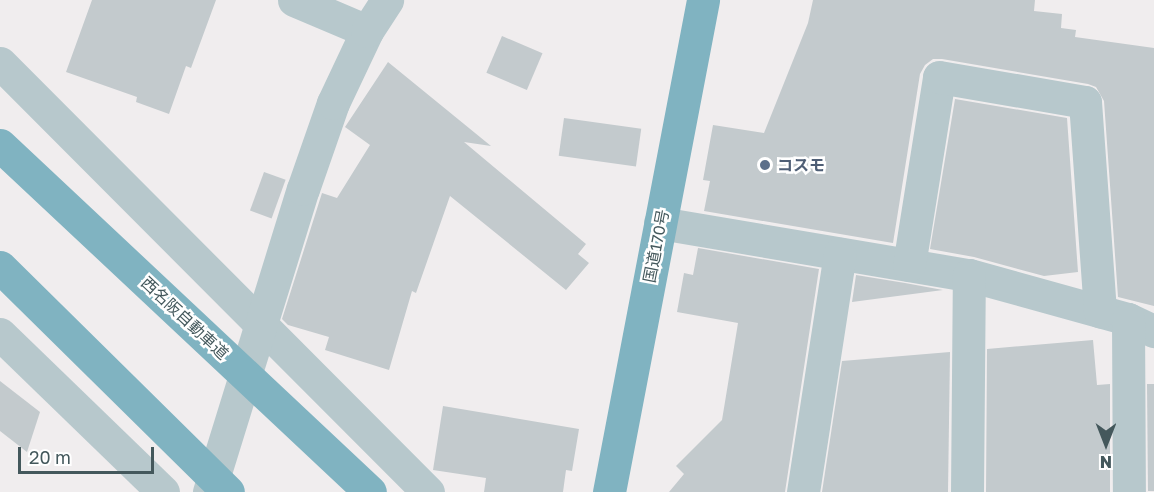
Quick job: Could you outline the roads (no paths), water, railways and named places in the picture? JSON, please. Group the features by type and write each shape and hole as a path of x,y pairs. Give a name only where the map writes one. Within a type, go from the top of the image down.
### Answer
{"highway":[{"name":"国道170号","path":"609,492 703,0"},
{"name":"西名阪自動車道","path":"0,145 370,492"},
{"path":"0,267 228,492"}],"street":[{"path":"294,0 367,31"},
{"path":"209,492 260,326 333,103 367,31 387,0"},
{"path":"0,63 428,492"},
{"path":"909,265 939,77 1085,102 1127,320 1129,492"},
{"path":"660,223 969,275 1127,320"},
{"path":"803,492 840,254"},
{"path":"967,492 969,275"},
{"path":"0,334 163,492"}],"place":[{"name":"コスモ","path":"765,165"}]}
